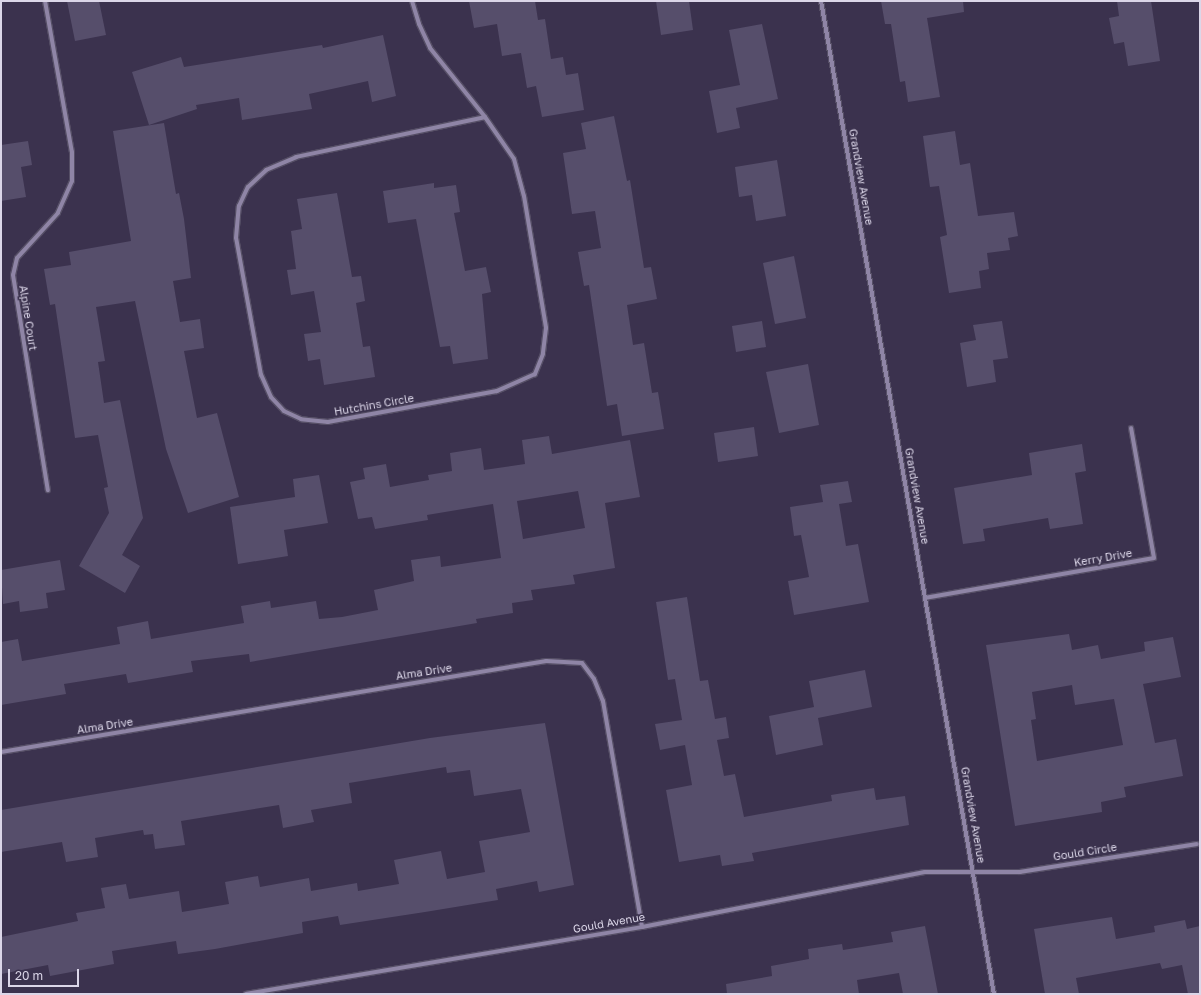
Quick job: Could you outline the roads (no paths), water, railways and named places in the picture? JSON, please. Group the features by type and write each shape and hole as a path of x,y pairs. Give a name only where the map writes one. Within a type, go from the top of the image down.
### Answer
{"street":[{"name":"Alpine Court","path":"45,1 72,152 72,180 58,213 17,258 13,275 48,490"},
{"name":"Hutchins Circle","path":"412,1 419,24 430,48 485,117 514,159 524,196 546,328 543,354 535,374 497,391 328,422 301,419 284,411 271,397 261,375 236,238 239,206 248,186 266,170 296,157 485,117"},
{"name":"Grandview Avenue","path":"821,1 925,598 975,872 994,994"},
{"name":"Kerry Drive","path":"925,598 1154,558 1131,428"},
{"name":"Alma Drive","path":"1,752 546,661 582,663 594,679 603,701 642,927"},
{"name":"Gould Circle","path":"975,872 1020,872 1197,844"},
{"name":"Gould Avenue","path":"246,994 642,927 925,872 975,872"}]}
